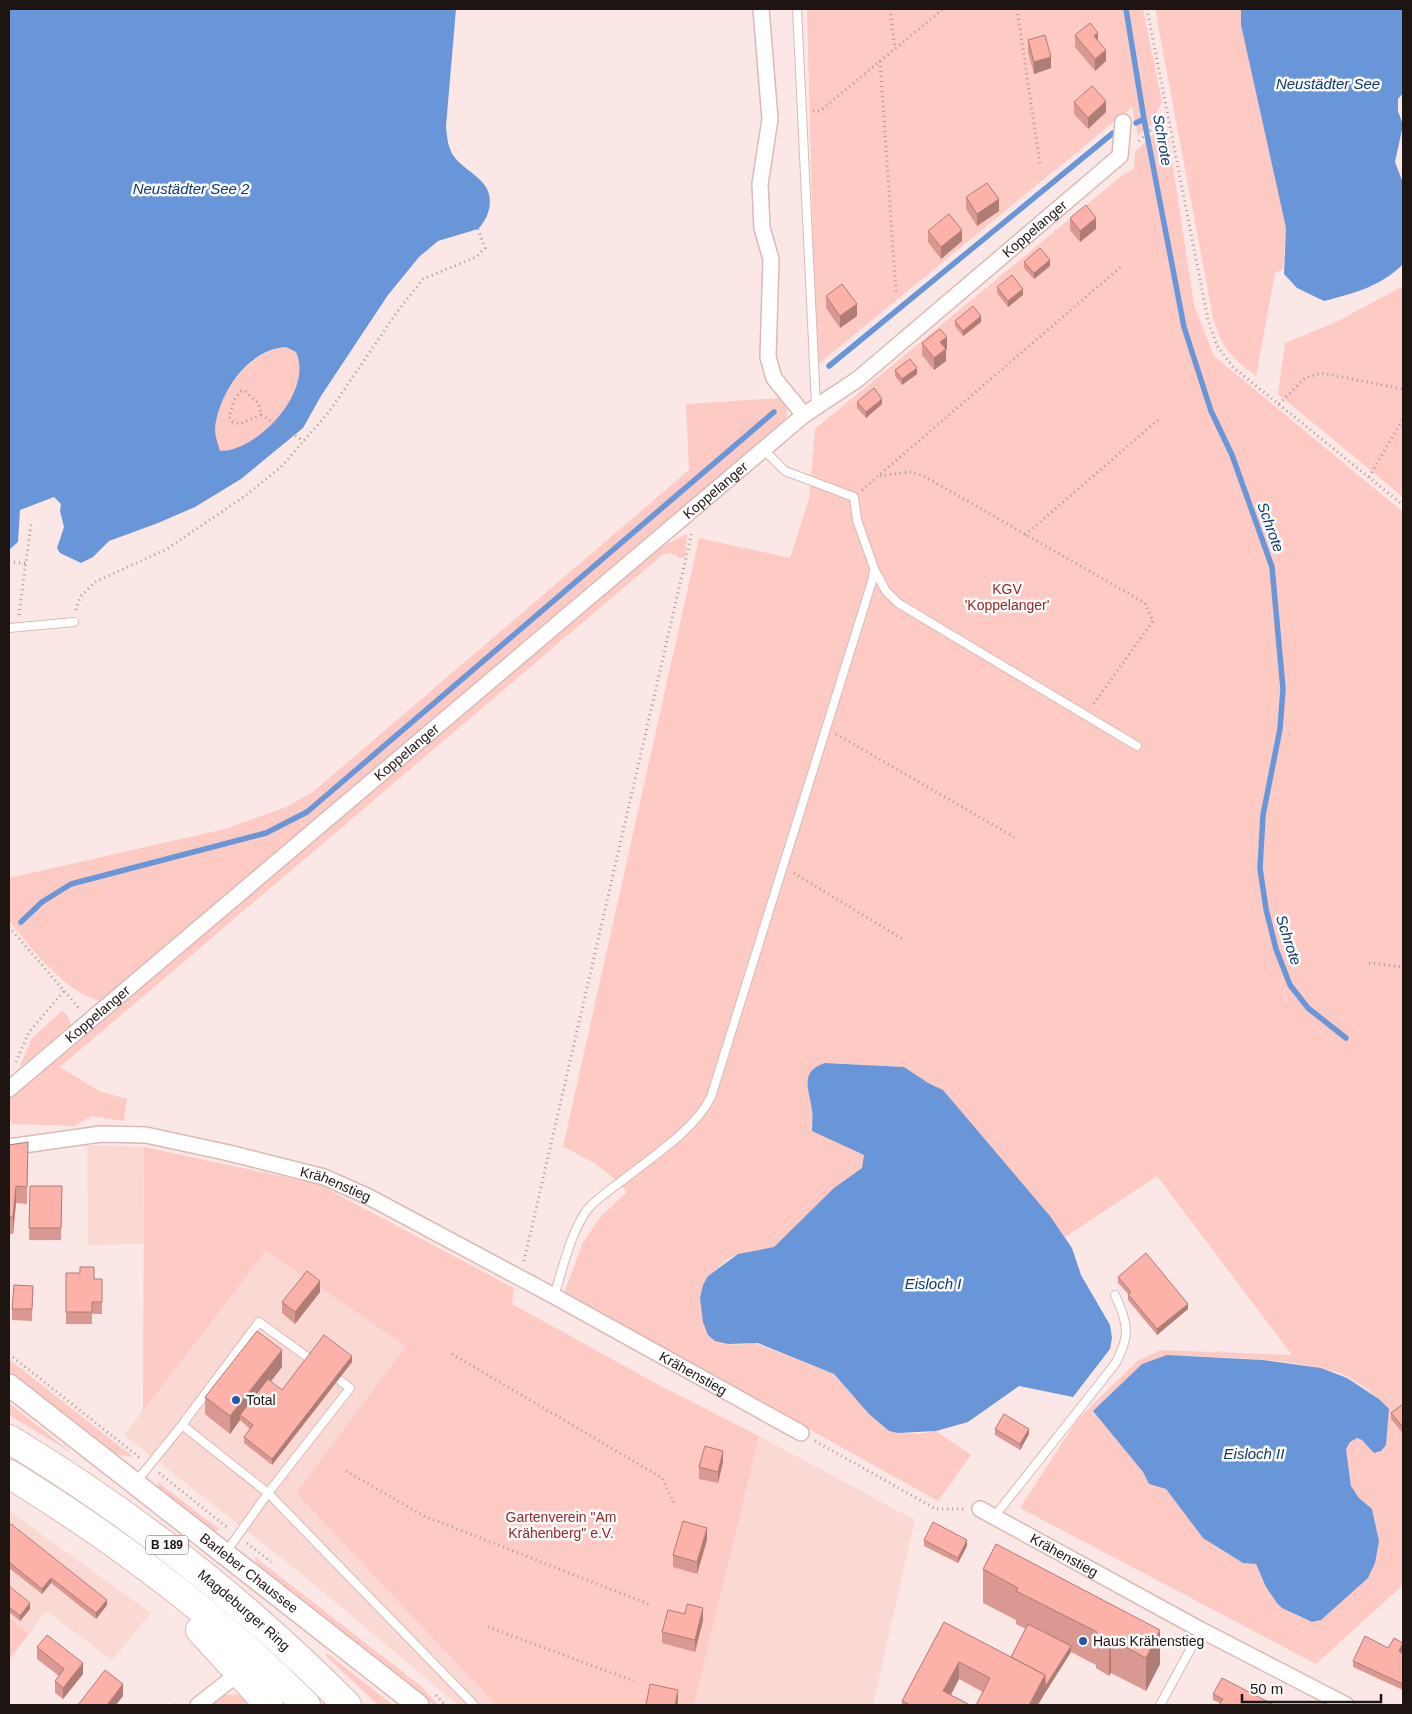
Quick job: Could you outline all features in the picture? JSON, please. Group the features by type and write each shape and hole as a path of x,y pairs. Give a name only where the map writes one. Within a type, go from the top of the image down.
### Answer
{"highway":[{"name":"Magdeburger Ring","path":"9,1439 100,1497 183,1557 255,1617 347,1705"},
{"name":"B 189","path":"9,1474 96,1531 168,1585 253,1656 306,1705"},
{"path":"168,1585 182,1615 201,1630 269,1705"}],"street":[{"path":"761,9 770,119 760,184 762,228 771,259 768,357 774,378 804,415"},
{"name":"Koppelanger","path":"9,1089 698,507 804,415 816,405 858,380 1120,156 1123,122"},
{"name":"Krähenstieg","path":"9,1147 101,1134 146,1135 283,1166 324,1178 354,1189 554,1296 802,1433"},
{"name":"Barleber Chaussee","path":"9,1385 418,1705"},
{"name":"Krähenstieg","path":"980,1509 1201,1630 1346,1705"},
{"path":"198,1705 239,1673"}],"lane":[{"path":"797,9 816,405"},
{"path":"764,450 785,471 854,497 857,520 874,568 886,591 898,603 1137,746"},
{"path":"554,1296 576,1230 587,1210 683,1131 708,1104 785,867 873,578 874,568"},
{"path":"9,628 74,622"},
{"path":"994,1517 1115,1364 1122,1352 1127,1335 1126,1326 1115,1295"},
{"path":"135,1483 182,1425 259,1322 310,1359"},
{"path":"224,1554 268,1493 350,1388 338,1379"},
{"path":"182,1425 268,1493 474,1705"},
{"path":"1160,1705 1201,1630"}],"path":[{"path":"890,9 895,48"},
{"path":"802,112 820,111 943,9"},
{"path":"1017,9 1040,164"},
{"path":"1147,9 1214,338 1223,356 1234,368 1403,505"},
{"path":"880,61 896,292"},
{"path":"1138,142 1168,114"},
{"path":"74,622 78,600 95,582 167,549 220,514 281,467 340,396 365,357 423,279 476,257 485,248 478,229"},
{"path":"854,497 1123,265"},
{"path":"1279,404 1305,378 1321,373 1403,389"},
{"path":"262,414 239,424 233,422 229,417 235,398 244,390 259,404 262,414 269,420 304,441"},
{"path":"1369,477 1403,419"},
{"path":"1025,535 1158,420"},
{"path":"880,476 910,472 922,475 1145,604 1153,621 1086,715"},
{"path":"520,1279 698,507"},
{"path":"19,627 31,524"},
{"path":"9,562 25,563"},
{"path":"826,728 1014,837"},
{"path":"785,867 904,940"},
{"path":"9,927 90,1020"},
{"path":"1369,963 1403,968"},
{"path":"14,1065 30,1032 64,991"},
{"path":"452,1354 662,1478 674,1503"},
{"path":"802,1433 936,1509 980,1509"},
{"path":"346,1471 424,1516 651,1605"},
{"path":"488,1628 634,1681"}],"shaded area":[{"path":"87,1145 144,1147 143,1244 88,1245"},
{"path":"266,1251 406,1346 296,1493 496,1705 458,1705 299,1572 124,1435"},
{"path":"759,1436 915,1520 873,1705 694,1705"},
{"path":"9,1511 151,1613 112,1660 46,1611 29,1634 9,1618"}],"green space":[{"path":"807,9 1143,9 1162,102 1153,120 1154,123 1138,135 1132,107 816,366"},
{"path":"1155,9 1241,9 1241,25 1286,228 1283,269 1275,273 1256,376 1228,351 1213,318"},
{"name":"KGV 'Koppelanger'","path":"1157,131 1168,134 1194,305 1214,356 1403,512 1403,1585 1316,1664 1020,1508 1077,1420 1137,1361 1161,1350 1292,1355 1157,1176 1065,1237 1050,1216 943,1090 922,1080 904,1067 836,1063 816,1067 812,1071 808,1082 812,1110 812,1130 864,1155 862,1168 774,1247 738,1254 728,1259 708,1276 703,1285 721,1343 736,1345 755,1343 834,1374 869,1414 889,1431 917,1434 936,1431 971,1455 938,1501 564,1293 583,1242 601,1216 627,1192 598,1166 563,1147 699,538 790,558 809,499 815,429 1124,174 1134,169 1135,152","holes":["1171,1355 1273,1361 1313,1366 1346,1376 1361,1385 1386,1406 1386,1445 1378,1453 1357,1438 1350,1442 1346,1449 1351,1486 1359,1498 1372,1509 1379,1541 1319,1621 1305,1619 1279,1603 1270,1593 1256,1564 1243,1563 1203,1538 1166,1489 1149,1484 1143,1472 1093,1411 1142,1364"]},
{"path":"1403,286 1403,497 1278,394 1285,343 1338,321"},
{"path":"286,347 296,352 300,368 297,384 290,401 279,417 251,442 235,449 220,452 215,433 216,419 227,391 248,366 260,356"},
{"path":"781,398 787,410 786,422 113,995 99,1001 73,988 49,967 9,921 9,878 225,829 286,807 313,792 689,470 686,404"},
{"path":"687,534 685,557 679,558 671,553 662,555 60,1067 99,1091 127,1099 124,1121 92,1116 74,1126 13,1124 9,1119 9,1099 662,546"},
{"path":"62,1011 67,1015 71,1025 19,1068 32,1038"},
{"name":"Gartenverein \"Am Krähenberg\" e.V.","path":"144,1147 318,1184 514,1288 512,1304 659,1385 759,1436 694,1705 496,1705 296,1493 406,1346 266,1251 143,1411"},
{"path":"9,1359 133,1457 110,1453 9,1372"},
{"path":"9,1403 72,1453 9,1415"},
{"path":"158,1482 220,1530 211,1532 158,1489"},
{"path":"255,1557 422,1687 438,1705 434,1705 257,1567"},
{"path":"9,1618 29,1634 9,1660"},
{"path":"327,1653 393,1705 378,1705 325,1655"},
{"path":"243,1694 257,1705 207,1705 224,1695"}],"water":[{"name":"Neustädter See 2","path":"9,9 456,9 446,126 453,155 483,183 489,194 490,207 486,219 478,229 438,241 419,257 388,295 321,396 303,428 241,479 195,507 109,541 93,557 81,563 60,553 57,548 64,527 60,511 61,504 54,497 20,510 18,542 9,550","holes":["286,347 296,352 299,367 297,384 290,400 279,416 250,441 235,448 220,451 215,432 217,416 222,402 237,376 259,356 272,350"]},
{"name":"Neustädter See","path":"1241,9 1403,9 1403,93 1398,99 1398,111 1403,125 1395,162 1403,183 1403,264 1395,272 1376,284 1324,301 1297,288 1284,274 1286,228 1241,25"},
{"name":"Eisloch I","path":"825,1063 904,1067 928,1083 943,1090 1050,1216 1072,1248 1081,1275 1110,1325 1112,1338 1110,1349 1073,1397 1019,1386 968,1422 936,1431 898,1433 889,1431 869,1414 834,1374 758,1343 728,1344 715,1341 708,1335 703,1322 700,1298 703,1285 708,1276 738,1254 774,1247 834,1188 862,1168 864,1155 812,1131 808,1077 811,1071"},
{"name":"Eisloch II","path":"1167,1355 1263,1360 1321,1368 1347,1378 1379,1399 1389,1409 1386,1445 1381,1451 1374,1453 1362,1440 1357,1438 1350,1442 1346,1449 1351,1486 1359,1498 1372,1509 1379,1541 1375,1563 1368,1578 1321,1620 1312,1622 1282,1608 1266,1587 1256,1564 1243,1563 1203,1538 1166,1489 1149,1484 1143,1472 1093,1411 1142,1364"}],"building":[{"path":"1090,23 1098,33 1094,36 1106,50 1095,59 1075,35"},
{"path":"1045,35 1051,57 1034,62 1028,40"},
{"path":"1092,86 1106,101 1088,118 1074,102"},
{"path":"987,183 999,199 977,214 966,197"},
{"path":"1086,205 1096,218 1080,231 1070,218"},
{"path":"949,214 962,230 941,247 928,231"},
{"path":"1040,248 1050,260 1034,273 1024,262"},
{"path":"1012,275 1023,289 1008,301 997,287"},
{"path":"842,284 857,304 840,316 826,296"},
{"path":"973,306 981,316 963,331 955,321"},
{"path":"940,329 947,337 940,342 946,349 934,358 922,343"},
{"path":"910,359 917,368 902,379 895,370"},
{"path":"874,388 882,399 866,412 857,402"},
{"path":"28,1142 27,1187 16,1186 13,1217 9,1217 9,1145"},
{"path":"30,1186 62,1186 61,1228 29,1228"},
{"path":"1146,1253 1188,1304 1157,1329 1128,1294 1131,1292 1118,1277"},
{"path":"80,1267 94,1267 94,1279 102,1279 102,1302 92,1302 92,1312 66,1312 66,1273 80,1273"},
{"path":"307,1271 320,1281 295,1312 282,1302"},
{"path":"14,1285 33,1286 32,1309 12,1309"},
{"path":"257,1331 282,1350 230,1416 205,1397"},
{"path":"324,1335 352,1356 272,1459 244,1437 253,1425 240,1415 268,1379 282,1390"},
{"path":"1403,1404 1403,1425 1402,1426 1391,1413"},
{"path":"1004,1414 1029,1429 1020,1444 995,1429"},
{"path":"705,1446 723,1451 718,1472 699,1467"},
{"path":"683,1521 707,1528 697,1562 673,1555"},
{"path":"933,1522 967,1540 958,1558 924,1540"},
{"path":"11,1524 107,1600 96,1613 51,1578 42,1589 9,1562 9,1527"},
{"path":"996,1544 1160,1630 1146,1658 1111,1639 1109,1642 1096,1635 1097,1632 1016,1591 1018,1588 983,1569"},
{"path":"9,1586 30,1603 20,1616 9,1607"},
{"path":"687,1604 703,1608 695,1640 662,1632 668,1610 685,1614"},
{"path":"944,1622 1045,1675 1029,1705 976,1705 990,1678 959,1662 943,1691 970,1705 910,1705 902,1701"},
{"path":"1028,1624 1071,1646 1045,1687 1045,1675 1011,1657"},
{"path":"47,1635 83,1663 63,1688 55,1681 64,1669 37,1647"},
{"path":"1365,1636 1388,1648 1394,1638 1403,1643 1399,1651 1403,1654 1403,1684 1353,1661"},
{"path":"105,1670 123,1684 107,1705 78,1705"},
{"path":"1222,1678 1274,1705 1219,1705 1223,1699 1213,1694"},
{"path":"650,1684 678,1690 675,1705 646,1705"}],"waterway":[{"name":"Schrote","path":"1126,9 1144,119 1184,327 1211,411 1232,455 1272,567 1283,689 1280,729 1263,815 1260,868 1266,909 1276,949 1290,985 1308,1008 1346,1038"},
{"path":"1136,123 1144,119"},
{"path":"829,366 1113,133"},
{"path":"21,922 42,902 71,884 266,833 307,812 774,412"}],"place":[{"name":"Total","path":"236,1400"},
{"name":"Haus Krähenstieg","path":"1083,1641"}]}
